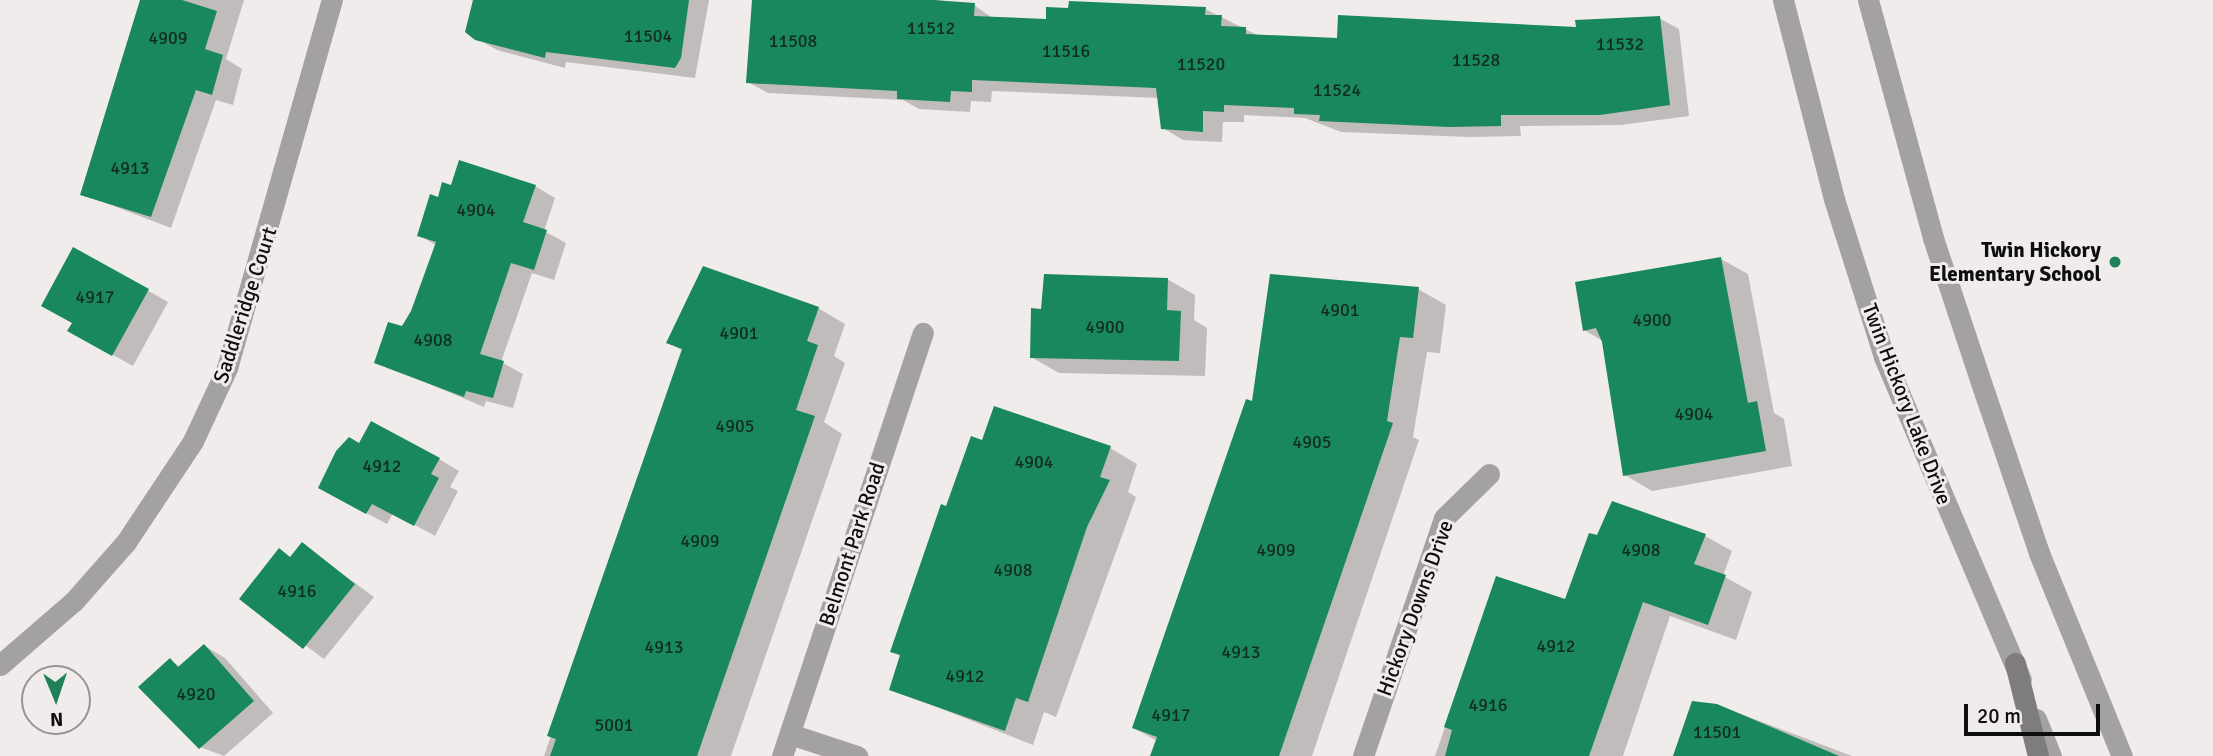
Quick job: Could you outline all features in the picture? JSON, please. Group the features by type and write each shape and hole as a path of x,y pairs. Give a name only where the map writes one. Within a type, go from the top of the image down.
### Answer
{"main road":[{"path":"2015,663 2038,756"}],"street":[{"name":"Saddleridge Court","path":"0,665 74,601 126,542 193,441 235,342 332,0"},
{"name":"Twin Hickory Lake Drive","path":"1783,0 1834,199 1884,357 2015,663 2051,756"},
{"path":"1868,0 1933,238 1976,368 2039,553 2122,756"},
{"name":"Belmont Park Road","path":"782,756 923,333"},
{"name":"Hickory Downs Drive","path":"1363,756 1444,518 1489,474"},
{"path":"790,734 857,756"}],"building":[{"path":"140,0 182,0 217,11 205,49 223,55 212,95 196,90 151,217 80,195"},
{"path":"473,0 689,0 681,58 675,68 546,52 545,58 475,40 465,32"},
{"path":"752,0 933,0 975,3 974,16 1046,19 1046,7 1068,8 1069,1 1206,7 1205,15 1222,15 1221,26 1246,27 1246,34 1337,38 1338,15 1576,27 1575,20 1660,16 1670,105 1600,115 1501,115 1501,126 1449,127 1319,121 1320,115 1294,114 1294,108 1224,105 1224,112 1203,111 1203,132 1161,129 1156,88 972,80 972,92 951,91 950,102 897,99 897,91 746,83"},
{"path":"459,160 536,185 523,222 547,230 534,270 511,263 480,354 504,361 493,398 466,391 464,397 374,363 388,322 402,326 411,311 436,242 417,236 430,194 438,197 442,182 451,185"},
{"path":"73,247 149,289 112,356 67,331 72,323 41,306"},
{"path":"1721,257 1748,403 1757,401 1766,451 1623,476 1602,342 1596,328 1583,331 1575,282"},
{"path":"703,266 819,307 807,341 818,345 796,410 815,416 697,756 550,756 556,739 547,736 682,349 666,343"},
{"path":"1044,274 1168,278 1167,310 1181,311 1179,361 1030,358 1031,308 1041,309"},
{"path":"1270,274 1419,287 1413,338 1400,337 1387,421 1393,423 1279,756 1150,756 1157,737 1132,728 1246,399 1252,401"},
{"path":"994,406 1111,446 1100,477 1110,480 1087,527 1028,702 1016,698 1005,731 889,690 900,655 890,652 941,504 946,506 971,436 982,440"},
{"path":"371,421 440,458 431,474 439,478 414,526 372,504 366,514 318,488 336,451 349,437 359,443"},
{"path":"1612,501 1706,534 1694,564 1726,575 1708,625 1643,602 1589,756 1445,756 1452,730 1444,727 1496,576 1565,599 1589,533 1597,535"},
{"path":"302,542 355,584 303,649 239,599 279,548 290,557"},
{"path":"204,644 254,701 199,749 138,687 170,658 178,667"},
{"path":"1692,701 1717,704 1839,756 1673,756"}],"place":[{"name":"Twin Hickory Elementary School","path":"2115,262"}]}
